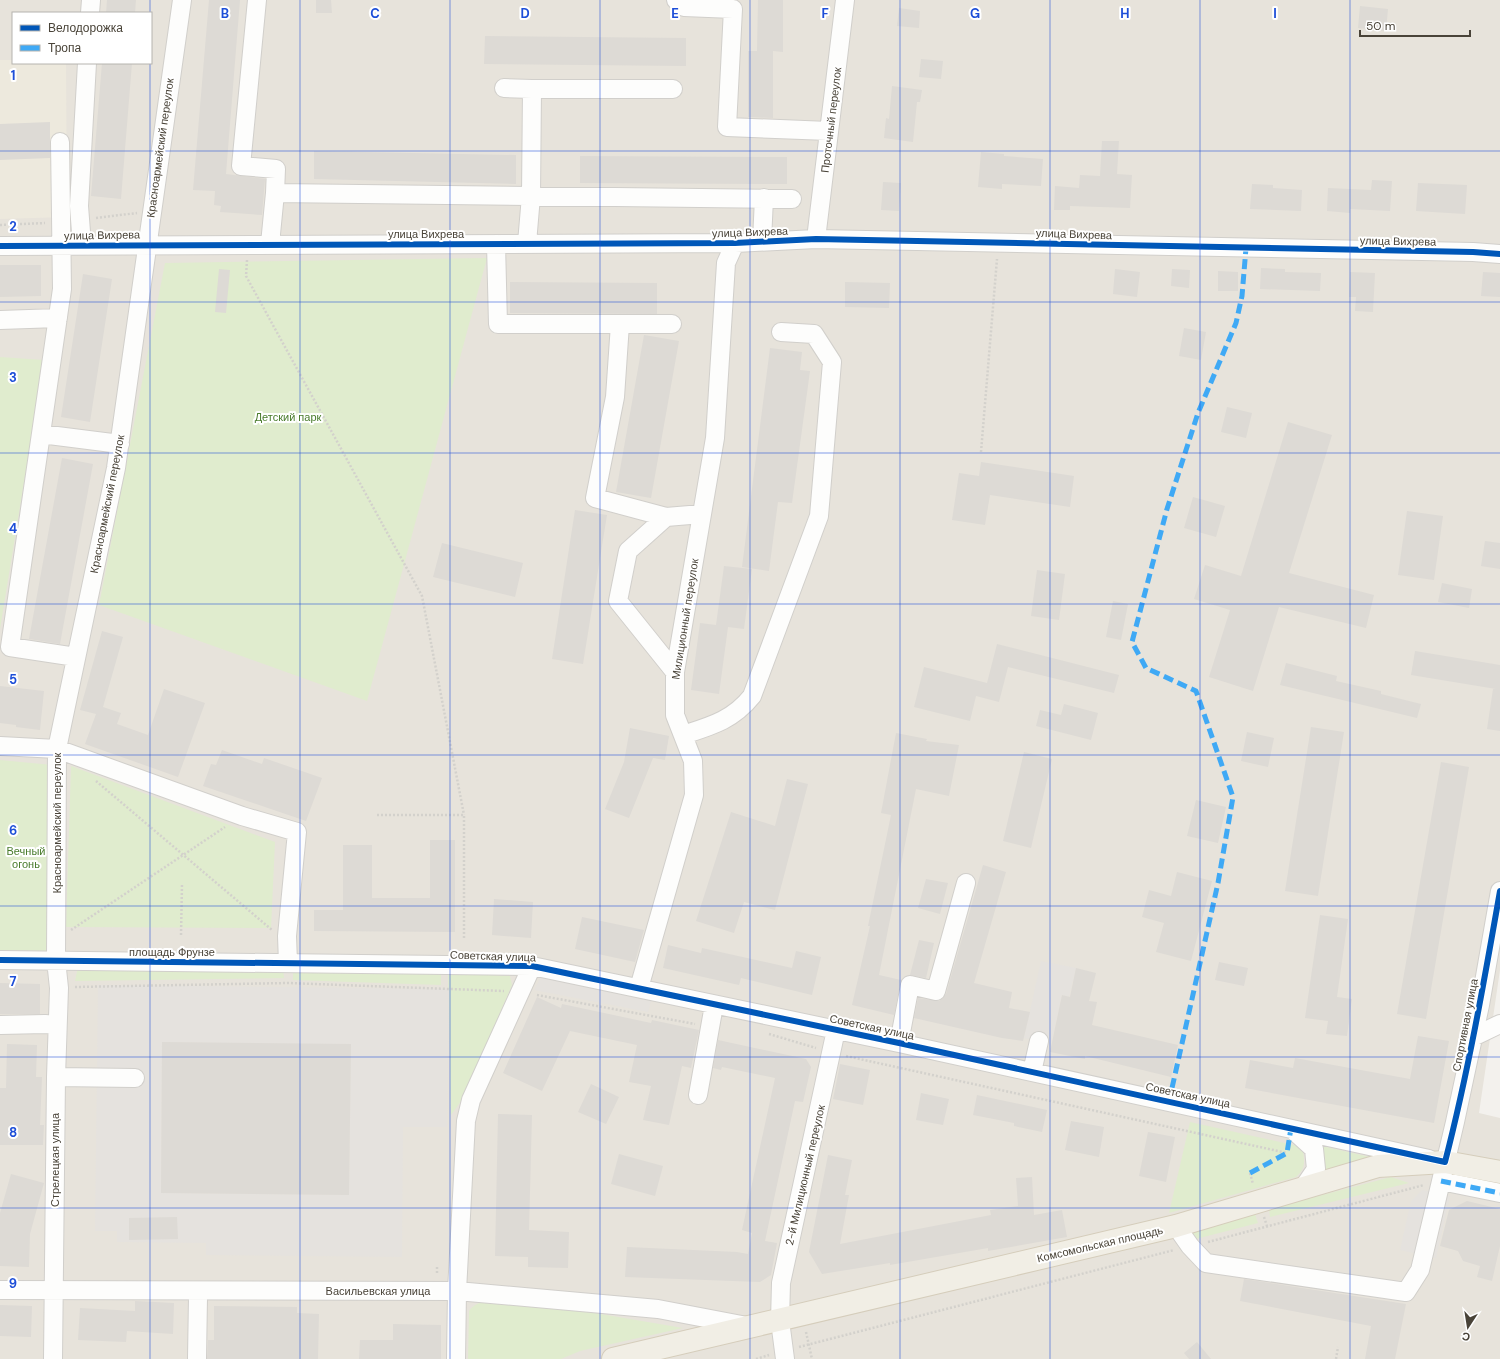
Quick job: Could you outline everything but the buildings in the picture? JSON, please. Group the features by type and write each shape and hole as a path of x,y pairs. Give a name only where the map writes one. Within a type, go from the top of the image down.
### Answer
{"main road":[{"name":"Комсомольская площадь","path":"613,1359 780,1321 1176,1226 1378,1166 1443,1171 1500,1172"}],"street":[{"path":"90,12 91,0"},
{"name":"Красноармейский переулок","path":"56,960 57,749 116,468 146,244 182,0"},
{"path":"257,0 241,166 276,169 270,244"},
{"path":"676,0 684,7 733,9 727,127 829,130"},
{"name":"Проточный переулок","path":"816,239 845,0"},
{"path":"82,245 79,206 87,64"},
{"path":"504,88 673,89"},
{"path":"527,244 531,196 532,89"},
{"path":"60,142 62,290 10,647 76,657"},
{"path":"275,193 792,199"},
{"path":"762,241 764,198"},
{"name":"улица Вихрева","path":"0,246 146,244 736,243 816,239 1473,252 1500,254"},
{"name":"Милиционный переулок","path":"639,988 694,795 693,761 675,715 675,672 715,438 726,263 736,243"},
{"path":"496,244 498,324 672,324"},
{"path":"0,320 58,318"},
{"path":"620,324 615,397 595,498 666,517 702,514"},
{"path":"683,735 720,723 743,707 752,696 819,516 832,362 814,334 780,332"},
{"path":"41,434 120,444"},
{"path":"666,517 628,550 618,601 675,672"},
{"path":"0,746 57,749 242,816 297,832 287,936 288,962"},
{"path":"899,1043 910,985 936,991 966,882"},
{"name":"Спортивная улица","path":"1190,1246 1206,1263 1406,1292 1420,1270 1473,1037 1500,891"},
{"path":"0,960 56,960"},
{"name":"площадь Фрунзе","path":"56,960 288,962"},
{"name":"Стрелецкая улица","path":"53,1359 56,1077 59,988 56,960"},
{"name":"Советская улица","path":"288,962 532,966 639,988 713,1011 836,1030 1290,1128 1443,1171 1500,1193"},
{"path":"456,1359 457,1291 466,1121 471,1100 532,966"},
{"path":"698,1095 713,1011"},
{"path":"1473,1037 1500,1024"},
{"path":"0,1025 58,1025"},
{"name":"2-й Милиционный переулок","path":"784,1355 780,1321 781,1283 836,1030"},
{"path":"1032,1072 1039,1041"},
{"path":"56,1077 135,1078"},
{"path":"1290,1128 1314,1149 1316,1169 1303,1188"},
{"path":"1176,1226 1190,1246"},
{"name":"Васильевская улица","path":"0,1290 457,1291 658,1309 753,1327"},
{"path":"197,1358 198,1298"}],"path":[{"path":"981,452 999,242"},
{"path":"248,244 246,276 422,596 464,815 464,939"},
{"path":"93,779 273,931"},
{"path":"377,815 464,815"},
{"path":"67,933 242,816"},
{"path":"181,935 182,885"},
{"path":"59,988 288,984 521,992 704,1026 713,1011"},
{"path":"764,1032 831,1052 1287,1153"},
{"path":"756,1359 784,1355 808,1345 1190,1246 1443,1171"},
{"path":"803,1315 812,1359"},
{"path":"1336,1359 1338,1347"}],"shaded area":[{"path":"0,0 1500,0 1500,970 1479,1113 1500,1118 1500,1359 0,1359"},
{"path":"0,60 12,60 12,64 66,64 67,217 0,219"},
{"path":"1041,961 1076,968 1069,997 1062,995 1051,1044 1024,1038"},
{"path":"542,975 652,997 648,1012 534,990"},
{"path":"98,985 449,989 447,1127 403,1127 402,1257 206,1255 206,1243 117,1242 117,1231 95,1231","holes":["162,1042 351,1045 349,1195 161,1193"]},
{"path":"1422,1190 1450,1196 1436,1258 1400,1250 1411,1201"}],"green space":[{"name":"Детский парк","path":"487,258 367,701 99,605 165,263"},
{"path":"0,357 44,360 0,629"},
{"name":"Вечный огонь","path":"0,760 52,765 54,951 0,950"},
{"path":"71,766 275,842 271,928 66,927"},
{"path":"78,967 283,968 284,978 75,981"},
{"path":"293,969 441,972 441,985 293,980"},
{"path":"448,973 510,976 512,985 464,1097 451,1115"},
{"path":"1190,1122 1294,1145 1303,1151 1303,1168 1296,1177 1169,1213"},
{"path":"1318,1145 1370,1157 1323,1171"},
{"path":"1391,1177 1409,1183 1270,1217 1269,1209"},
{"path":"1255,1214 1258,1223 1192,1240 1186,1232"},
{"path":"507,1298 683,1328 580,1351 561,1359 468,1359 469,1311 476,1304 481,1302"}],"marked path":[{"path":"1172,1088 1218,883 1233,797 1196,691 1146,668 1132,642 1167,509 1198,413 1236,323 1242,296 1246,248"},
{"path":"1250,1173 1287,1153 1291,1128"},
{"path":"1441,1181 1500,1193"}],"cycle path":[{"path":"0,246 735,243 816,239 1473,252 1500,254"},
{"path":"0,960 532,966 899,1043 1445,1162 1482,993 1500,891"}]}
